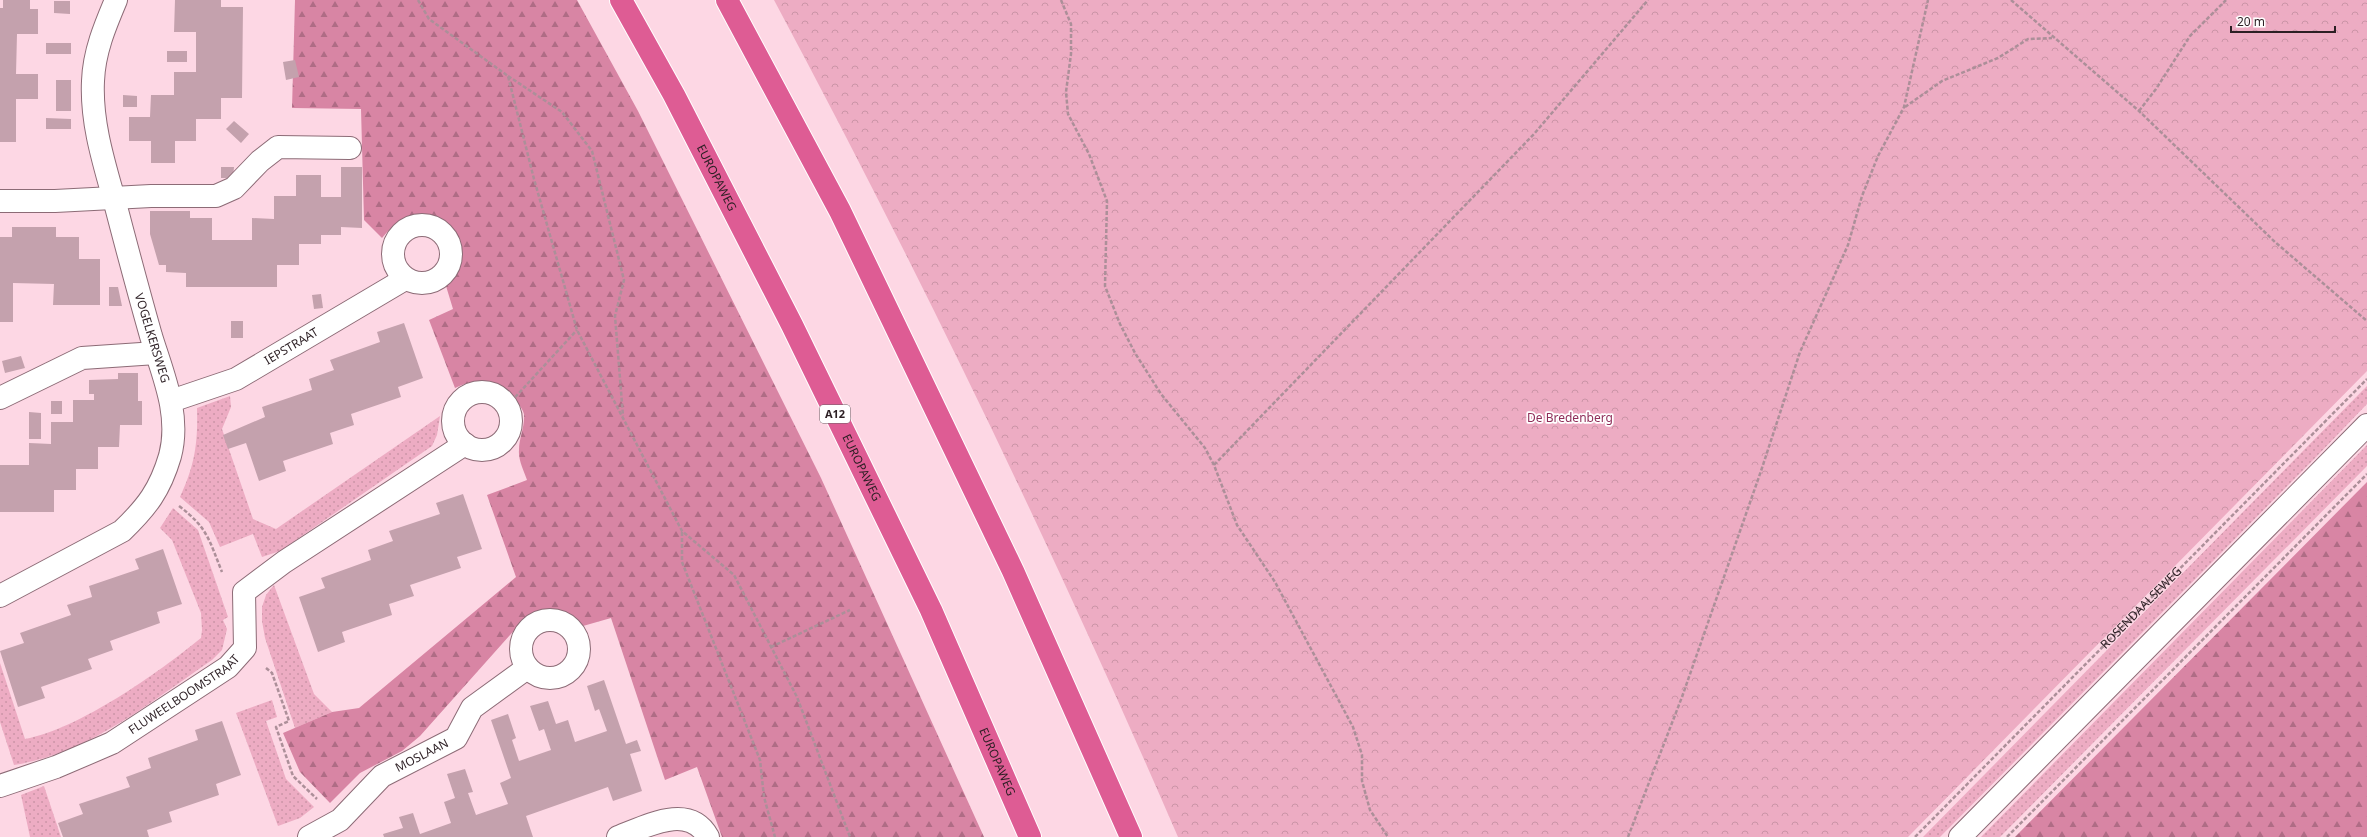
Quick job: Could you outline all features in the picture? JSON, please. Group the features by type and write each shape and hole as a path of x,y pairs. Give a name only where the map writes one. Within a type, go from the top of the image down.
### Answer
{"highway":[{"name":"EUROPAWEG","path":"621,0 674,95 792,326 920,589 1030,837"},
{"path":"727,0 843,218 1013,571 1130,837"}],"street":[{"name":"VOGELKERSWEG","path":"0,596 122,531 138,515 156,493 170,455 173,428 171,401 156,353 99,145 93,80 99,43 116,0"},
{"path":"0,201 55,201 216,196 234,188 260,161 278,147 350,148"},
{"name":"IEPSTRAAT","path":"171,401 236,379 405,279"},
{"path":"0,398 82,358 156,353"},
{"path":"477,392 488,392 499,397 506,406 510,422 506,438 497,446 486,450 475,449 464,444 457,436 453,425 453,414 458,404 466,396 477,392"},
{"path":"1960,837 2367,425"},
{"name":"FLUWEELBOOMSTRAAT","path":"0,786 56,767 112,743 228,667 245,648 244,592 284,562 464,444"},
{"name":"MOSLAAN","path":"309,837 340,820 382,776 456,738 472,708 527,668"},
{"path":"618,837 666,819 681,818 692,822 708,837"}],"path":[{"path":"418,0 429,18 508,76 562,112 592,151 624,280 615,316 624,418"},
{"path":"1061,0 1071,24 1071,54 1066,92 1068,114 1090,154 1107,201 1105,286 1120,324 1139,359 1161,394 1204,448 1214,465 1237,525 1275,582 1353,727 1362,755 1362,781 1370,810 1388,837"},
{"path":"1214,465 1534,134 1648,0"},
{"path":"1628,837 1682,697 1800,352 1848,245 1862,196 1878,156 1904,107 1928,0"},
{"path":"2011,0 2052,38 2139,111 2275,242 2367,321"},
{"path":"2139,111 2156,90 2190,36 2226,0"},
{"path":"1904,107 1942,81 1998,58 2028,39 2052,38"},
{"path":"508,76 534,179 577,330 682,532 734,575 797,697 850,837"},
{"path":"506,406 577,330"},
{"name":"ROSENDAALSEWEG","path":"1915,837 2367,379"},
{"path":"2007,837 2367,474"},
{"path":"177,504 198,520 206,532 223,573"},
{"path":"682,532 682,562 760,760 764,797 775,837"},
{"path":"771,648 850,610"},
{"path":"272,673 289,721 276,726 293,776 304,787"}],"green space":[{"path":"295,0 577,0 638,111 821,478 984,837 722,837 697,767 665,780 611,618 583,626 569,616 562,613 549,611 526,617 420,736 402,751 360,773 330,803 300,772 283,733 332,712 359,708 516,577 487,495 527,480 520,462 519,454 524,419 524,414 521,408 506,389 490,382 472,382 455,388 429,320 453,309 446,286 456,271 459,254 456,238 447,225 435,216 419,214 401,220 382,238 364,220 361,109 292,108"},
{"name":"De Bredenberg","path":"774,0 2367,0 2367,371 1908,837 1178,837 1084,625 985,414 881,206"},
{"path":"2367,386 2367,404 2317,456 1940,837 1923,837"},
{"path":"230,396 231,407 222,429 253,519 276,529 440,416 437,435 432,446 280,551 262,557 253,534 220,547 209,522 180,497 189,475 194,454 197,432 197,408"},
{"path":"2367,445 2367,466 2000,837 1981,837"},
{"path":"2367,482 2367,837 2015,837"},
{"path":"173,508 198,530 228,617 223,620 227,629 222,650 212,660 142,709 94,738 42,759 14,765 0,722 0,663 25,739 69,724 93,712 141,683 201,638 201,613 172,540 160,528"},
{"path":"274,585 314,694 332,712 295,728 265,638 262,621 262,607 266,595"},
{"path":"272,700 277,717 266,721 286,779 314,807 300,818 278,826 236,713"},
{"path":"44,786 61,837 30,837 21,795"}],"building":[{"path":"3,0 30,0 30,9 38,9 38,34 17,34 16,74 38,74 38,99 16,99 16,142 0,142 0,8 3,8"},
{"path":"175,0 221,0 221,7 243,7 242,98 221,98 221,119 196,119 196,141 175,141 175,163 151,163 151,141 129,141 129,117 150,117 151,95 174,95 174,72 196,72 196,32 174,32"},
{"path":"54,1 70,1 70,14 54,13"},
{"path":"46,43 71,43 71,54 46,54"},
{"path":"167,51 187,51 187,62 167,62"},
{"path":"295,60 299,77 286,80 283,62"},
{"path":"56,80 71,80 71,111 56,111"},
{"path":"123,95 137,96 137,107 123,107"},
{"path":"46,118 71,119 71,129 46,129"},
{"path":"234,121 249,134 241,143 226,129"},
{"path":"221,167 234,167 233,178 221,178"},
{"path":"341,167 362,167 362,228 341,227 341,235 321,235 321,244 299,244 299,265 277,265 277,287 186,287 186,273 166,272 166,265 159,265 150,234 150,211 190,211 190,218 212,218 212,240 252,240 252,218 274,219 274,196 296,196 296,175 321,175 321,197 341,197"},
{"path":"12,227 56,227 56,237 79,237 79,259 100,259 100,305 53,305 54,284 13,283 13,322 0,322 0,237 12,237"},
{"path":"109,287 118,287 122,306 109,306"},
{"path":"321,294 323,308 314,309 312,295"},
{"path":"231,321 243,321 243,338 231,338"},
{"path":"404,323 423,378 398,387 401,397 351,414 354,425 330,433 333,444 283,461 286,471 259,481 246,443 228,449 223,435 265,417 262,407 312,390 309,379 334,370 330,360 380,342 377,332"},
{"path":"21,356 25,368 5,373 2,361"},
{"path":"118,373 138,373 138,401 142,401 142,425 120,425 119,447 98,447 98,469 76,469 76,490 54,490 54,512 0,512 0,465 29,465 29,443 51,444 51,422 73,422 73,400 94,400 94,394 89,394 89,380 118,379"},
{"path":"51,401 62,401 62,414 51,414"},
{"path":"29,412 41,413 41,439 29,439"},
{"path":"463,494 482,549 457,557 461,568 410,585 414,596 389,604 392,615 342,632 345,642 318,652 299,597 325,588 321,578 371,560 368,550 393,541 389,531 440,514 436,503"},
{"path":"163,549 182,604 157,612 160,623 110,641 113,650 88,659 92,669 41,687 45,698 18,707 0,651 24,643 20,633 71,615 67,605 92,597 89,586 139,569 135,559"},
{"path":"604,680 626,744 637,740 641,751 630,754 642,791 613,801 608,787 526,816 533,837 384,837 383,834 403,828 399,817 413,813 420,834 451,823 444,802 455,798 447,774 465,769 473,792 468,793 476,815 508,804 500,783 511,778 491,720 508,714 516,738 512,740 519,761 551,750 544,729 539,731 530,706 548,701 556,724 568,720 575,742 607,731 599,709 595,711 587,686"},
{"path":"222,721 241,775 216,784 219,795 169,812 172,822 147,830 149,837 63,837 58,823 83,814 79,804 130,787 126,777 151,768 148,758 198,740 195,730"}]}
